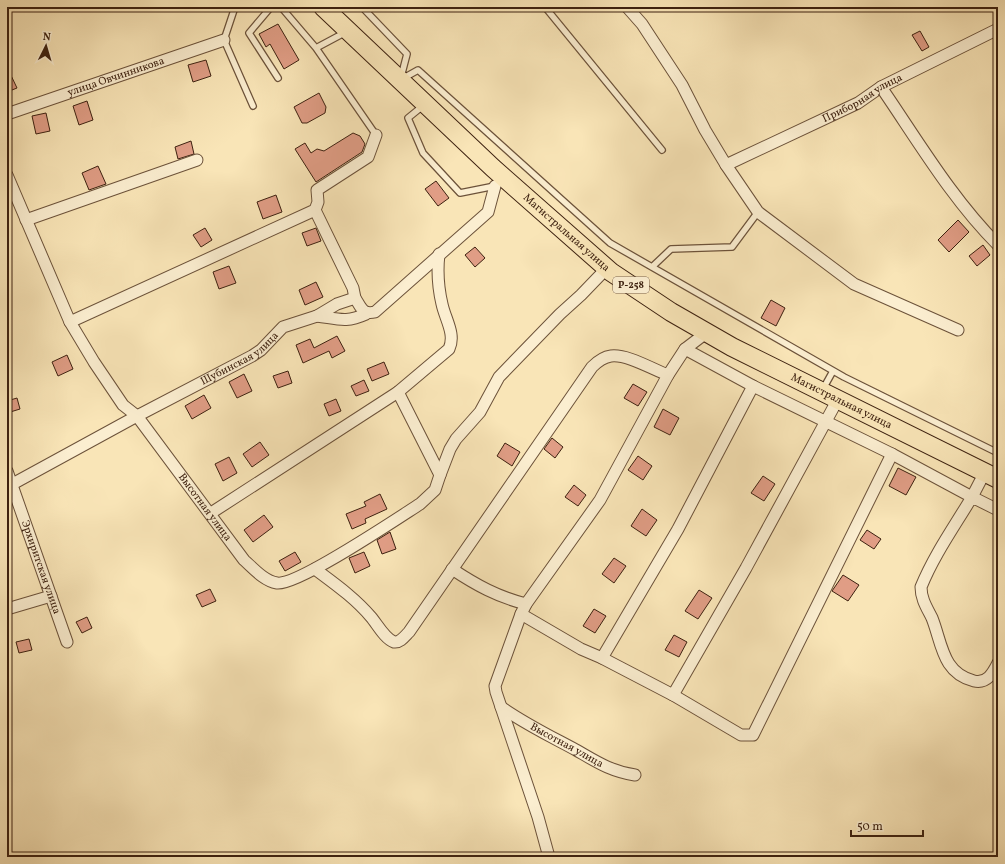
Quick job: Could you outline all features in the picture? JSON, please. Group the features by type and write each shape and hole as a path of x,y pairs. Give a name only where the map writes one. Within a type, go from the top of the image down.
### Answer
{"highway":[{"name":"Магистральная улица","path":"323,7 426,104 502,184 607,268 671,312 706,333 992,476"}],"street":[{"path":"627,7 642,24 682,85 705,130 726,165 758,212 854,284 958,330"},
{"name":"Приборная улица","path":"726,165 858,103 882,88 998,29"},
{"name":"улица Овчинникова","path":"7,114 224,40"},
{"path":"882,88 959,200 998,245"},
{"path":"70,322 315,210 318,202 317,190 368,156 376,135"},
{"path":"26,220 197,160"},
{"name":"Высотная улица","path":"7,175 70,322 94,362 123,405 137,416 244,560 267,579 276,583 284,583 315,569"},
{"path":"317,316 347,320 375,312 488,212 502,184"},
{"path":"315,210 353,288 355,298 366,314"},
{"path":"211,514 398,392 449,349 452,342 451,332 442,304 438,282 439,254"},
{"path":"607,268 499,377 480,412 456,439 450,449 435,490 420,504 315,569 350,595 371,616 384,633 392,641 397,642 409,632 592,367 606,357 622,356 668,375"},
{"name":"Шубинская улица","path":"9,486 137,416 252,356 261,350 283,328 317,316 337,304 355,298"},
{"path":"549,857 538,817 495,686 526,604 600,500 668,375 685,348 706,333"},
{"path":"685,348 753,386 825,423 892,454 998,510"},
{"path":"602,658 678,529 753,386"},
{"path":"398,392 440,475"},
{"path":"673,695 746,568 838,399"},
{"path":"521,614 581,649 602,658 673,695 741,735 753,735 892,454"},
{"name":"Эрхиритская улица","path":"7,471 9,486 67,642"},
{"path":"992,476 972,497 935,556 921,592 932,618 940,646 951,668 970,680 978,682 986,680 994,672 998,663"},
{"path":"452,569 476,585 492,593 526,604"},
{"path":"7,609 51,596"},
{"name":"Высотная улица","path":"501,707 527,725 604,766 619,772 635,775"}],"lane":[{"path":"235,7 224,40 253,106"},
{"path":"271,7 249,33 278,78"},
{"path":"281,7 316,48 376,135"},
{"path":"362,7 407,54 400,80"},
{"path":"545,7 662,150"},
{"path":"316,48 348,30"},
{"path":"400,80 418,70 610,243 833,371 998,453"},
{"path":"426,104 408,118 423,153 460,194 502,184"},
{"path":"652,267 671,249 732,247 758,212"},
{"path":"822,391 833,371"}],"building":[{"path":"278,24 299,60 284,69 270,44 266,47 259,34"},
{"path":"920,31 929,47 922,51 912,35"},
{"path":"206,60 211,76 193,82 188,65"},
{"path":"7,67 17,88 7,92"},
{"path":"319,93 326,107 325,113 307,123 302,123 294,107"},
{"path":"87,101 93,120 79,125 73,106"},
{"path":"46,113 50,131 36,134 32,116"},
{"path":"353,133 360,136 365,144 362,152 316,182 295,149 305,143 311,153 317,149 324,151"},
{"path":"191,141 194,154 178,159 175,147"},
{"path":"98,166 106,184 89,190 82,173"},
{"path":"436,181 449,198 438,206 425,189"},
{"path":"276,195 282,212 263,219 257,202"},
{"path":"958,220 969,232 949,252 938,240"},
{"path":"205,228 212,240 201,247 193,235"},
{"path":"316,228 321,241 307,246 302,233"},
{"path":"983,245 990,255 977,266 969,256"},
{"path":"475,247 485,258 475,267 465,255"},
{"path":"229,266 236,283 219,289 213,272"},
{"path":"316,282 323,297 305,305 299,290"},
{"path":"771,300 785,308 776,326 761,318"},
{"path":"337,336 345,351 332,358 329,351 303,363 296,345 310,339 314,348"},
{"path":"67,355 73,369 58,376 52,362"},
{"path":"384,362 389,374 372,381 367,369"},
{"path":"288,371 292,383 278,388 273,376"},
{"path":"244,374 252,391 237,398 229,382"},
{"path":"364,380 369,391 356,396 351,386"},
{"path":"633,384 647,392 638,406 624,398"},
{"path":"204,395 211,408 192,419 185,406"},
{"path":"17,398 20,409 7,413 7,401"},
{"path":"336,399 341,411 329,416 324,404"},
{"path":"663,409 679,418 670,435 654,427"},
{"path":"552,438 563,447 555,458 544,449"},
{"path":"260,442 269,455 252,467 243,454"},
{"path":"505,443 520,452 512,466 497,456"},
{"path":"638,456 652,466 643,480 628,470"},
{"path":"229,457 237,473 223,481 215,464"},
{"path":"898,468 916,477 906,495 889,486"},
{"path":"763,476 775,484 764,501 751,493"},
{"path":"574,485 586,495 578,506 565,497"},
{"path":"380,494 387,509 365,519 366,523 352,529 346,514 366,506 364,502"},
{"path":"642,509 657,520 646,536 631,526"},
{"path":"264,515 273,527 253,542 244,530"},
{"path":"867,530 881,539 874,549 860,540"},
{"path":"390,532 396,549 382,554 377,540"},
{"path":"295,552 301,562 285,571 279,561"},
{"path":"364,552 370,566 355,573 349,558"},
{"path":"614,558 626,566 614,583 602,574"},
{"path":"843,575 859,585 848,601 832,591"},
{"path":"210,589 216,601 202,607 196,595"},
{"path":"699,590 712,598 698,619 685,611"},
{"path":"594,609 606,616 595,633 583,626"},
{"path":"87,617 92,628 82,633 76,622"},
{"path":"674,635 687,642 679,657 665,650"},
{"path":"29,639 32,650 19,653 16,642"}]}
